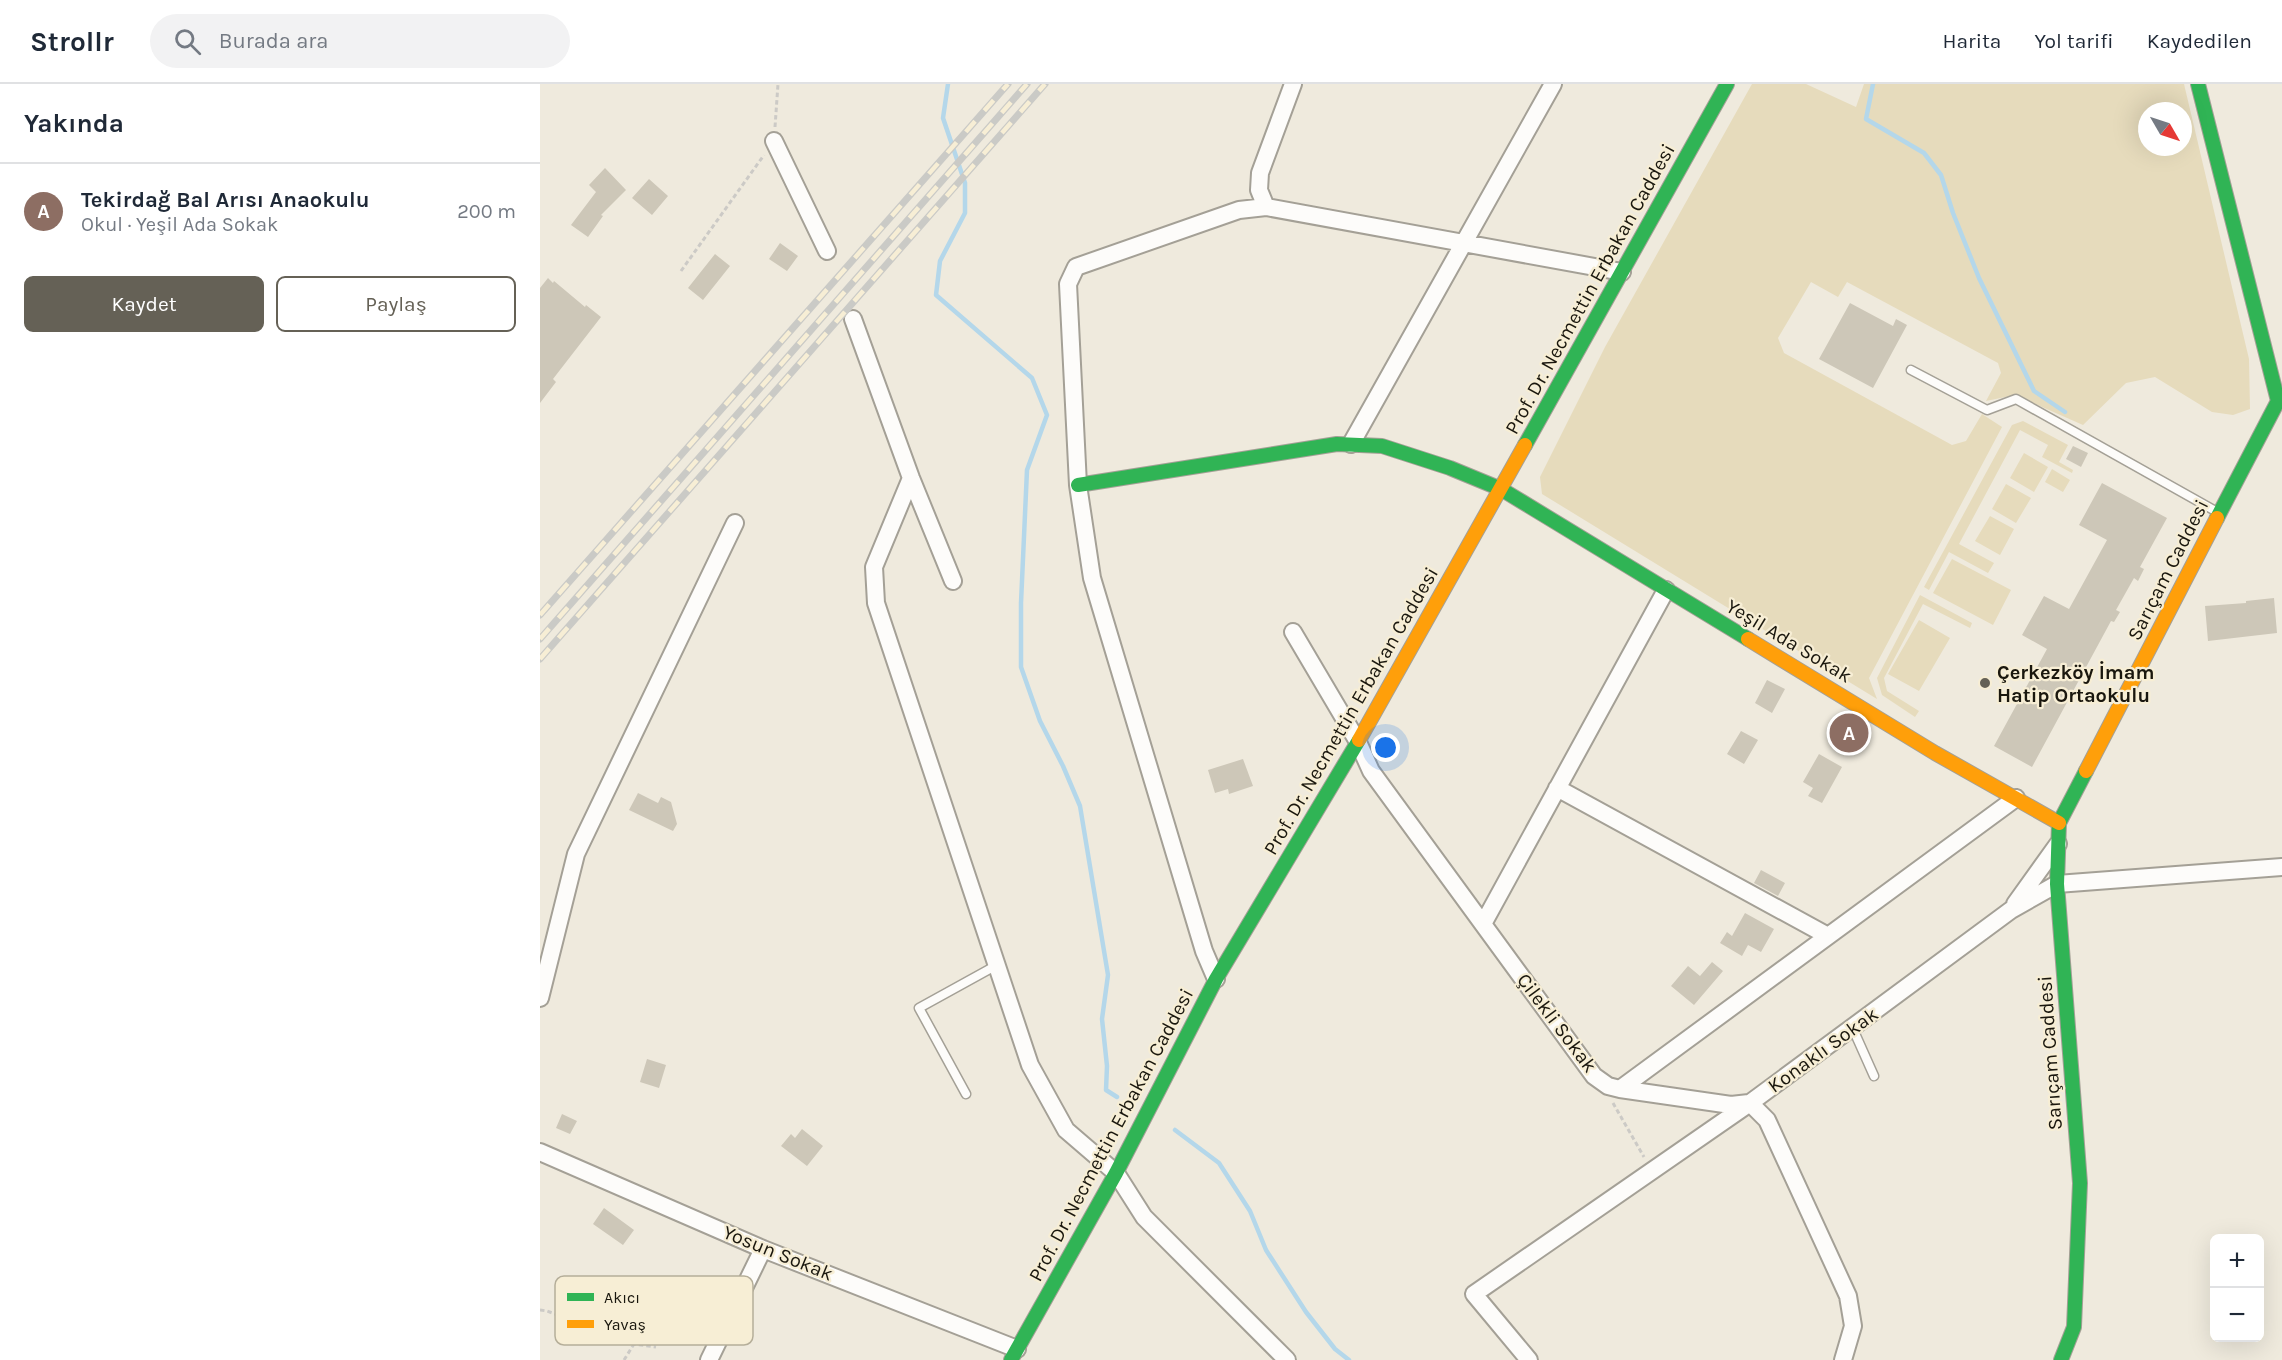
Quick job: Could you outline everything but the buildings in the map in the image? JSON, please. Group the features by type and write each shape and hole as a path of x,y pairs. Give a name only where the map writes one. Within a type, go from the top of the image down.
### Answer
{"street":[{"path":"1266,207 1259,190 1260,173 1293,84"},
{"path":"1351,444 1553,84"},
{"name":"Prof. Dr. Necmettin Erbakan Caddesi","path":"1014,1354 1116,1173 1216,979 1358,742 1728,84"},
{"name":"Sarıçam Caddesi","path":"2061,1360 2074,1327 2080,1183 2057,884 2059,823 2219,513 2280,401 2198,84"},
{"path":"774,141 827,251"},
{"path":"1216,979 1204,951 1092,578 1078,485 1068,284 1076,267 1239,210 1266,207 1622,272"},
{"path":"853,319 911,478 953,581"},
{"name":"Yeşil Ada Sokak","path":"1078,485 1337,444 1382,446 1450,468 1501,489 1935,753 2059,823"},
{"path":"911,478 874,567 876,603 1030,1065 1066,1130 1116,1173 1144,1216 1287,1360"},
{"path":"540,998 576,854 735,524"},
{"path":"1483,924 1666,590"},
{"name":"Çilekli Sokak","path":"1293,632 1358,742 1371,771 1594,1076 1614,1088"},
{"path":"1557,788 1828,936"},
{"path":"1614,1088 1828,936 2016,798"},
{"path":"2011,910 2058,844"},
{"name":"Konaklı Sokak","path":"1529,1360 1474,1294 1750,1103 2011,910 2057,884 2282,867"},
{"path":"1614,1088 1731,1104 1750,1103 1767,1120 1848,1296 1853,1326 1843,1360"},
{"name":"Yosun Sokak","path":"540,1152 763,1249 1014,1354"},
{"path":"750,1276 763,1249"},
{"path":"709,1360 716,1345"}],"lane":[{"path":"1911,370 1987,410 2016,399 2219,513"},
{"path":"966,1094 919,1008 997,965"},
{"path":"1853,1029 1874,1076"}],"path":[{"path":"681,271 774,141 778,84"},
{"path":"1614,1088 1611,1098 1653,1172"},
{"path":"540,1310 555,1314"},
{"path":"624,1360 633,1345"},
{"path":"641,1345 656,1347"}],"shaded area":[{"path":"1752,84 1806,84 1856,107 1864,84 2184,84 2188,102 2138,102 2138,156 2192,156 2192,118 2249,359 2250,409 2233,415 2212,412 2155,377 2126,383 2083,425 2015,395 1986,401 2001,373 1998,363 1847,282 1838,297 1811,282 1778,338 1784,353 1952,445 1966,441 1982,414 2002,427 1869,678 1877,699 1542,494 1540,477 1605,347"},
{"path":"2023,421 2068,445 2059,462 2073,470 2072,473 2042,457 2048,445 2020,430 1959,544 1994,563 1988,573 1949,552 1929,590 1924,587 2012,425"},
{"path":"2024,453 2048,467 2034,492 2010,478"},
{"path":"2052,469 2070,480 2063,492 2045,482"},
{"path":"2006,484 2031,498 2016,523 1992,509"},
{"path":"1990,516 2014,529 2000,555 1975,541"},
{"path":"1952,559 2011,590 1993,625 1933,593"},
{"path":"1920,595 1972,623 1970,628 1923,604 1884,678 1887,691 1919,711 1915,717 1882,695 1877,678"},
{"path":"1919,620 1950,638 1919,691 1888,674"}],"waterway":[{"path":"948,84 943,118 965,183 965,213 940,261 936,295 1032,378 1047,415 1027,470 1021,603 1021,667 1040,721 1080,806 1108,975 1102,1019 1107,1066 1106,1090 1117,1097"},
{"path":"1873,84 1866,119 1924,153 1941,175 1953,213 1979,278 2034,391 2065,412"},
{"path":"1175,1130 1219,1163 1250,1211 1266,1250 1306,1312 1335,1349 1349,1360"}],"railway":[{"path":"540,615 1008,84"},
{"path":"540,639 1027,84"},
{"path":"540,659 1045,84"}],"traffic: fast":[{"path":"1525,445 1727,84"},
{"path":"2198,84 2278,401 2217,518"},
{"path":"1078,485 1337,444 1382,446 1450,468 1501,489 1748,639"},
{"path":"1011,1360 1116,1173 1216,979 1359,740"},
{"path":"2061,1360 2074,1327 2080,1183 2057,884 2059,823 2086,771"}],"traffic: slow":[{"path":"1359,740 1525,445"},
{"path":"2086,771 2217,518"},
{"path":"1748,639 1935,753 2059,823"}],"place":[{"name":"Çerkezköy İmam Hatip Ortaokulu","path":"1985,683"},
{"name":"Tekirdağ Bal Arısı Anaokulu","path":"1849,733"}]}
